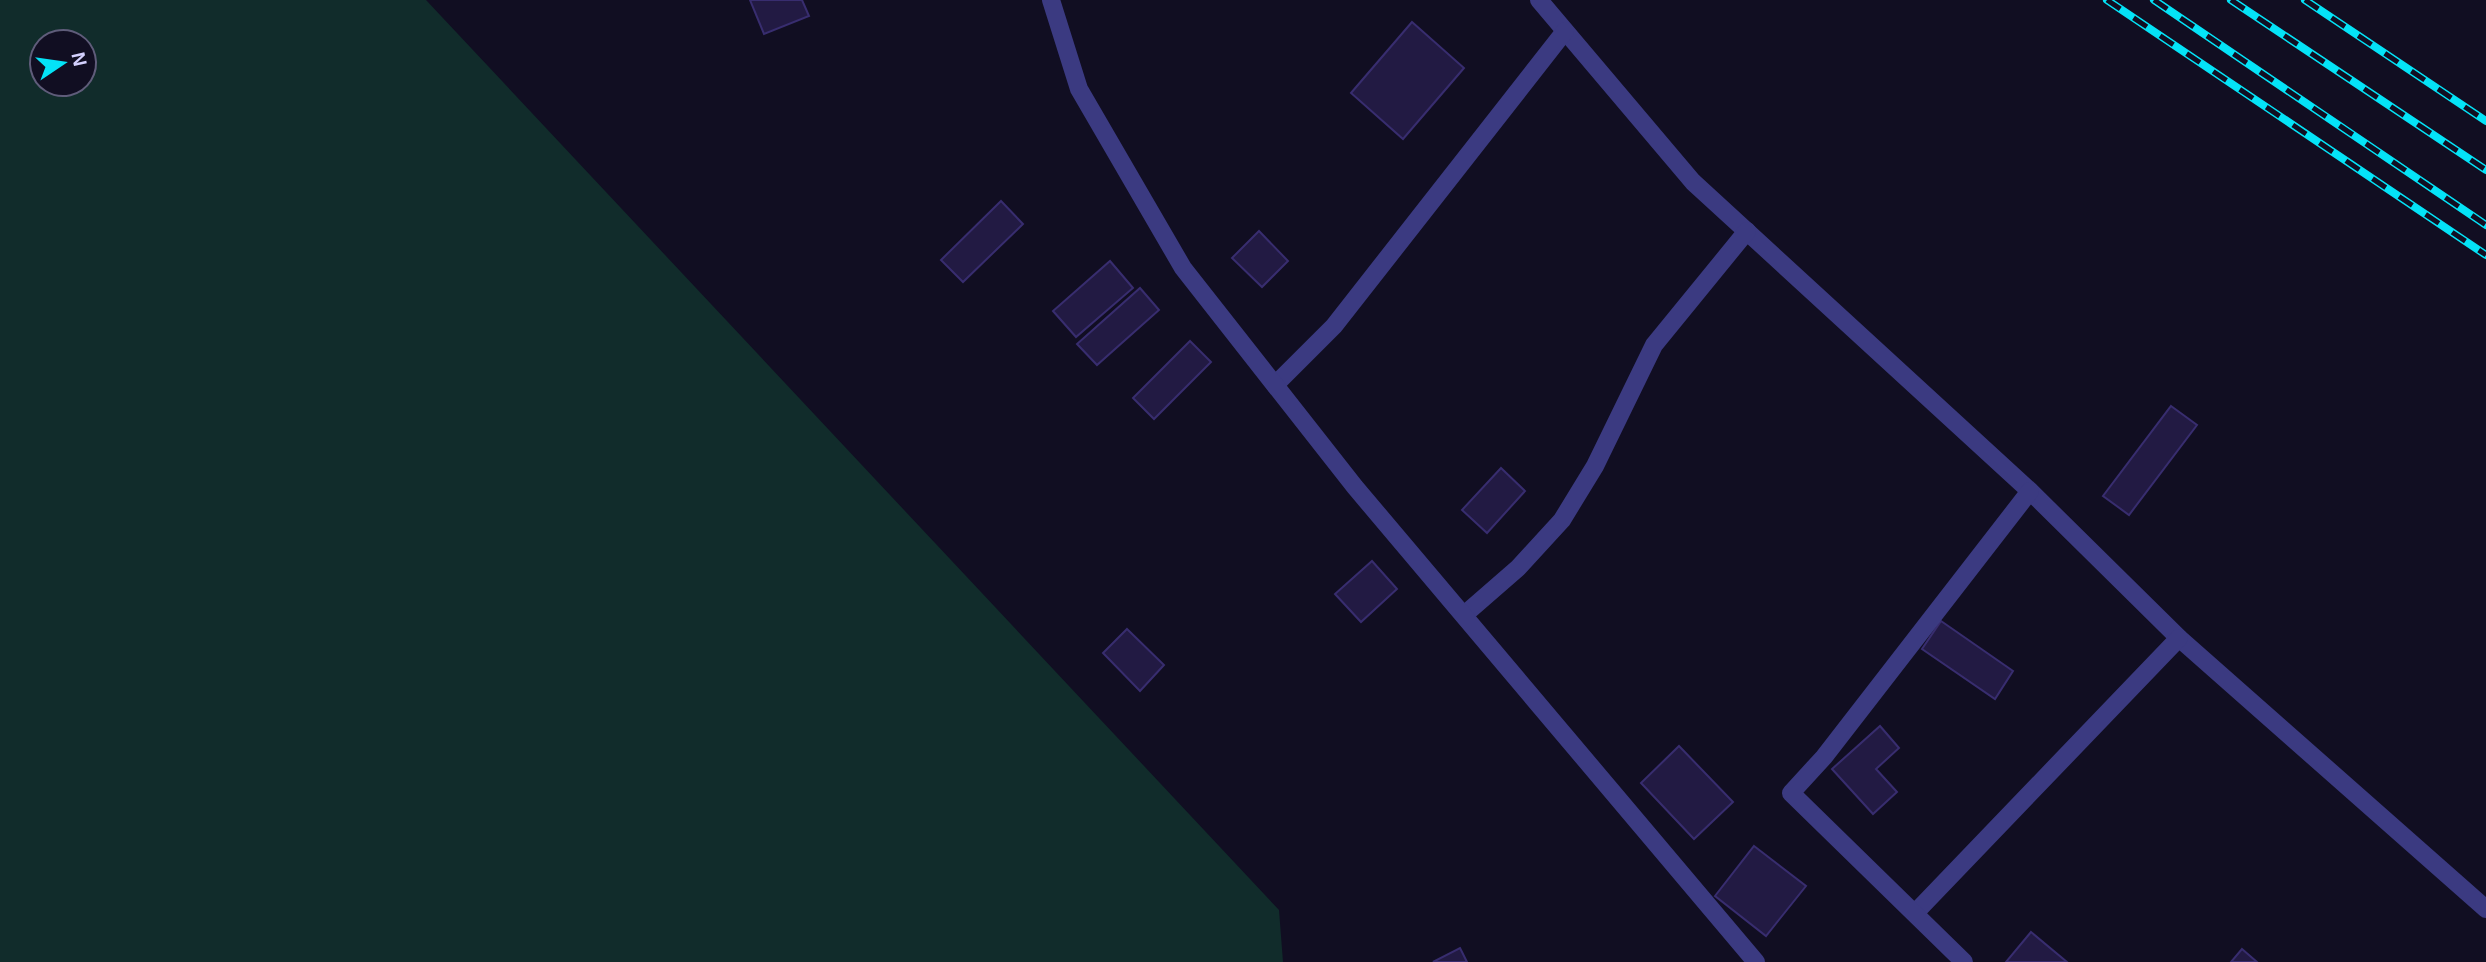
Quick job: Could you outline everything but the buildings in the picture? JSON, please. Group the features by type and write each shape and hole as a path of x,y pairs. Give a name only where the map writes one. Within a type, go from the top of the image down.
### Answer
{"street":[{"path":"1051,0 1079,89 1183,268 1355,488 1756,962"},
{"path":"1539,0 1693,182 2030,491 2179,638 2486,909"},
{"path":"1275,385 1334,326 1565,31"},
{"path":"1464,615 1518,568 1562,520 1595,466 1654,345 1747,231"},
{"path":"1964,962 1791,793 1832,747 2030,491"},
{"path":"1914,913 2179,638"}],"green space":[{"path":"0,0 426,0 1279,910 1283,962 0,962"}],"railway":[{"path":"2107,0 2486,255"},
{"path":"2154,0 2486,225"},
{"path":"2231,0 2486,170"},
{"path":"2305,0 2486,121"}]}
